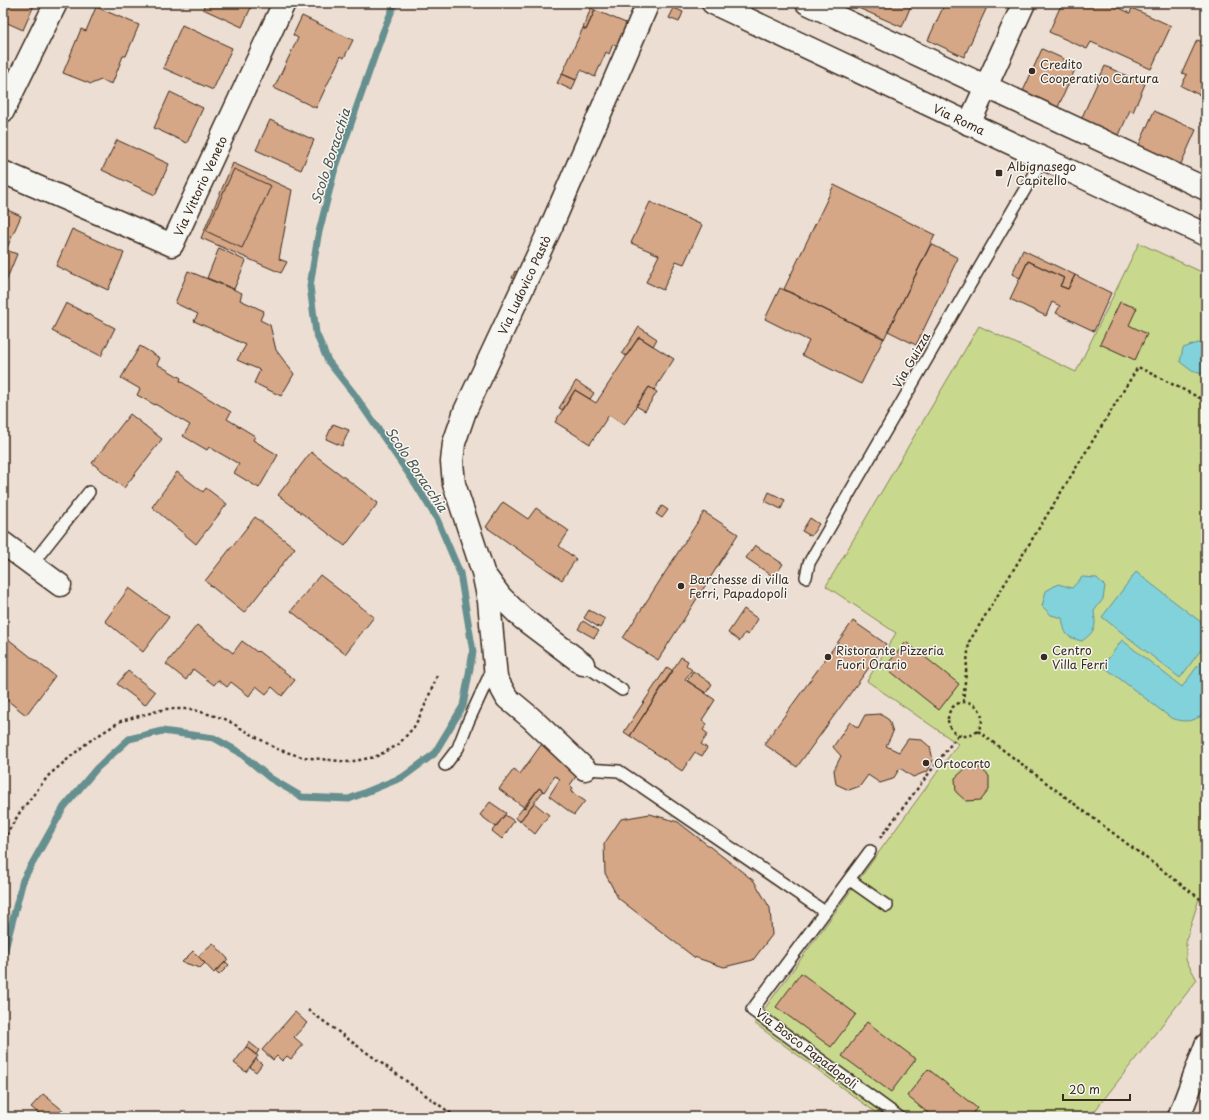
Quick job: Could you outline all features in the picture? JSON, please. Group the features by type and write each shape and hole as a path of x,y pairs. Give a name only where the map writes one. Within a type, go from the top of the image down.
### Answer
{"street":[{"path":"3,111 56,3"},
{"name":"Via Vittorio Veneto","path":"3,172 172,245 284,3"},
{"name":"Via Ludovico Pastò","path":"585,769 508,698 496,678 489,601 483,572 454,484 452,462 454,443 465,410 551,227 648,3"},
{"name":"Via Roma","path":"713,3 1206,235"},
{"path":"807,3 1206,189"},
{"path":"969,124 1024,3"},
{"path":"5,548 32,564 60,585"},
{"name":"Via Ludovico Pastò","path":"483,572 500,596 522,618 583,664"},
{"path":"1179,1117 1206,1045"}],"lane":[{"name":"Via Guizza","path":"806,577 808,563 1043,158"},
{"path":"32,564 89,492"},
{"path":"445,765 458,748 468,722 495,664"},
{"path":"583,664 622,690"},
{"path":"585,769 619,772 825,912"},
{"name":"Via Bosco Papadopoli","path":"870,851 850,880 752,1010 899,1117"},
{"path":"850,880 887,906"}],"path":[{"path":"963,702 969,642 1138,367 1206,401"},
{"path":"3,840 20,812 49,775 88,742 121,721 165,709 191,709 225,719 277,750 302,757 349,762 375,757 398,745 414,727 423,710 437,676"},
{"path":"963,702 970,702 981,710 983,719 982,725 978,731 972,735 965,736 958,735 951,729 948,717 954,706 963,702"},
{"path":"978,731 1193,894 1206,902"},
{"path":"870,851 958,735"},
{"path":"308,1010 456,1117"}],"green space":[{"name":"Centro Villa Ferri","path":"1139,243 1206,274 1206,905 1204,906 1199,899 1186,940 1186,960 1197,980 1090,1117 882,1117 754,1023 958,744 867,681 896,633 826,586 979,326 1076,372"}],"water":[{"path":"1198,343 1206,345 1206,375 1192,371 1180,362 1183,348"},
{"path":"1136,572 1206,626 1206,643 1180,678 1102,617"},
{"path":"1082,577 1097,578 1105,586 1103,599 1094,611 1094,628 1082,641 1069,636 1065,631 1062,618 1051,615 1042,606 1046,591 1058,584 1072,588"},
{"path":"1122,640 1182,687 1202,660 1206,664 1206,713 1189,721 1181,721 1171,718 1103,666"}],"building":[{"path":"3,3 35,3 23,30 3,21"},
{"path":"205,3 253,3 242,27 203,9"},
{"path":"847,3 912,3 902,27"},
{"path":"945,3 979,3 987,7 964,57 928,40"},
{"path":"979,3 989,3 987,7"},
{"path":"1062,3 1109,3 1130,13 1132,8 1171,26 1151,69 1091,42 1087,49 1049,32"},
{"path":"96,7 139,25 126,56 123,56 112,84 101,80 91,84 63,73 81,29 86,31"},
{"path":"591,8 595,10 586,30 583,28"},
{"path":"674,8 683,12 679,22 669,18"},
{"path":"595,10 628,24 618,46 613,44 609,54 606,52 595,77 581,70 576,80 562,74 583,28 586,30"},
{"path":"302,16 353,40 344,58 341,56 316,108 274,88 298,38 293,35"},
{"path":"182,25 232,48 213,90 163,68"},
{"path":"1206,34 1206,98 1181,86 1187,75 1182,73 1197,40 1203,42"},
{"path":"1042,49 1077,65 1054,116 1019,100"},
{"path":"1105,66 1145,84 1133,112 1130,110 1116,142 1078,126"},
{"path":"562,74 576,80 572,90 557,83"},
{"path":"170,92 203,108 187,143 154,128"},
{"path":"1154,111 1196,130 1177,173 1135,154"},
{"path":"270,120 314,140 301,170 256,150"},
{"path":"117,140 169,164 155,195 102,170"},
{"path":"233,163 292,190 279,259 287,262 281,273 201,238"},
{"path":"234,169 271,186 242,248 206,231"},
{"path":"834,185 935,235 884,339 784,289"},
{"path":"650,202 702,225 684,264 676,261 663,290 646,282 659,255 631,243"},
{"path":"3,208 21,216 6,250 17,254 6,281 3,279"},
{"path":"72,229 124,253 108,290 56,266"},
{"path":"931,244 958,258 916,345 888,331"},
{"path":"219,248 246,261 234,289 207,278"},
{"path":"1023,250 1075,275 1068,289 1060,286 1064,278 1028,261 1020,278 1012,274"},
{"path":"1028,261 1064,278 1060,286 1068,289 1075,275 1111,293 1094,331 1056,313 1060,306 1052,302 1046,316 1010,299"},
{"path":"188,271 242,293 240,300 264,311 260,320 270,325 276,350 294,374 281,396 254,383 260,370 237,360 246,345 194,321 198,314 175,303"},
{"path":"515,271 520,273 517,280 512,278"},
{"path":"780,288 884,338 861,384 802,355 809,341 765,319"},
{"path":"1120,302 1137,308 1129,325 1147,334 1135,360 1100,344"},
{"path":"66,303 115,328 101,356 52,331"},
{"path":"639,327 657,339 653,346 639,337 626,356 622,353"},
{"path":"639,337 674,359 654,390 649,387 624,425 609,415 590,444 555,422 575,390 596,403"},
{"path":"140,346 160,358 157,364 181,378 180,381 231,412 227,419 255,436 253,440 278,455 259,488 234,473 239,464 209,447 207,450 183,436 190,425 137,395 140,389 121,378"},
{"path":"576,381 594,393 590,399 575,390 563,410 559,408"},
{"path":"649,387 657,392 645,411 636,406"},
{"path":"130,414 162,439 124,488 92,463"},
{"path":"333,424 349,430 342,446 326,439"},
{"path":"311,452 378,503 345,546 278,495"},
{"path":"177,472 203,492 206,488 227,504 196,544 152,507"},
{"path":"769,492 785,500 781,509 765,501"},
{"path":"503,502 528,519 536,508 569,531 559,546 576,559 562,580 486,527"},
{"path":"662,506 668,510 662,518 656,514"},
{"name":"Barchesse di villa Ferri, Papadopoli","path":"704,512 738,534 658,660 623,638"},
{"path":"255,517 295,548 244,613 205,581"},
{"path":"810,518 819,524 811,536 802,531"},
{"path":"755,545 783,564 774,577 746,558"},
{"path":"320,575 374,617 345,654 291,611"},
{"path":"129,588 169,617 143,652 105,621"},
{"path":"744,609 758,619 748,635 745,633 740,641 728,633"},
{"path":"589,610 605,619 600,628 584,618"},
{"path":"583,621 599,631 594,638 578,629"},
{"path":"853,621 886,644 797,767 764,744"},
{"path":"197,625 233,653 242,641 257,652 258,651 295,680 282,696 272,687 266,694 256,686 249,696 231,682 227,687 218,680 214,685 193,669 186,680 166,664"},
{"path":"3,635 55,676 26,715 3,697"},
{"path":"906,642 959,684 939,710 885,667"},
{"path":"681,657 688,661 686,665 692,670 685,679 715,700 702,720 707,724 703,730 708,734 701,744 707,748 702,756 695,752 682,771 630,736"},
{"path":"667,667 673,671 630,736 624,732"},
{"path":"128,671 155,692 145,705 117,684"},
{"path":"693,671 712,684 706,693 687,681"},
{"path":"880,714 889,720 893,732 886,746 899,752 908,739 922,740 930,747 933,760 928,771 913,777 900,768 893,779 880,783 868,775 860,786 849,790 836,784 834,770 841,756 833,747 850,722 858,728 865,715"},
{"path":"544,741 577,775 570,785 573,788 571,792 585,801 574,815 549,796 560,779 555,776 544,792 539,788 525,808 499,789 514,769 520,774"},
{"path":"966,768 980,768 989,776 989,790 981,800 966,801 956,792 955,778"},
{"path":"539,788 543,791 520,821 515,818"},
{"path":"490,802 506,813 496,827 480,815"},
{"path":"534,803 549,815 535,834 520,821"},
{"path":"650,814 678,822 754,881 770,908 772,935 753,960 724,967 694,957 618,898 605,873 604,844 621,819"},
{"path":"505,815 514,821 502,839 492,831"},
{"path":"213,943 228,959 214,973 198,956"},
{"path":"193,951 205,963 200,968 182,962"},
{"path":"226,962 229,965 219,975 215,971"},
{"path":"801,973 856,1014 831,1047 776,1007"},
{"path":"295,1012 307,1023 294,1037 303,1045 291,1059 287,1056 282,1061 277,1056 273,1060 262,1050"},
{"path":"867,1022 916,1059 891,1092 842,1056"},
{"path":"249,1042 259,1050 256,1055 246,1047"},
{"path":"246,1047 258,1056 246,1072 234,1063"},
{"path":"256,1059 262,1064 256,1072 250,1067"},
{"path":"928,1069 977,1108 971,1116 973,1117 933,1117 907,1096"},
{"path":"43,1094 65,1112 61,1117 43,1117 31,1107"}],"waterway":[{"name":"Scolo Boracchia","path":"3,957 23,880 64,807 97,768 129,739 162,731 214,738 239,752 270,778 302,797 349,799 403,777 434,754 463,706 473,652 460,573 437,519 415,483 354,394 328,361 316,333 310,286 318,236 334,172 383,32 395,3"}],"place":[{"name":"Credito Cooperativo Cartura","path":"1032,71"},
{"name":"Albignasego / Capitello","path":"999,173"},
{"name":"Barchesse di villa Ferri, Papadopoli","path":"681,586"},
{"name":"Ristorante Pizzeria Fuori Orario","path":"828,657"},
{"name":"Centro Villa Ferri","path":"1044,657"},
{"name":"Ortocorto","path":"926,763"}]}
